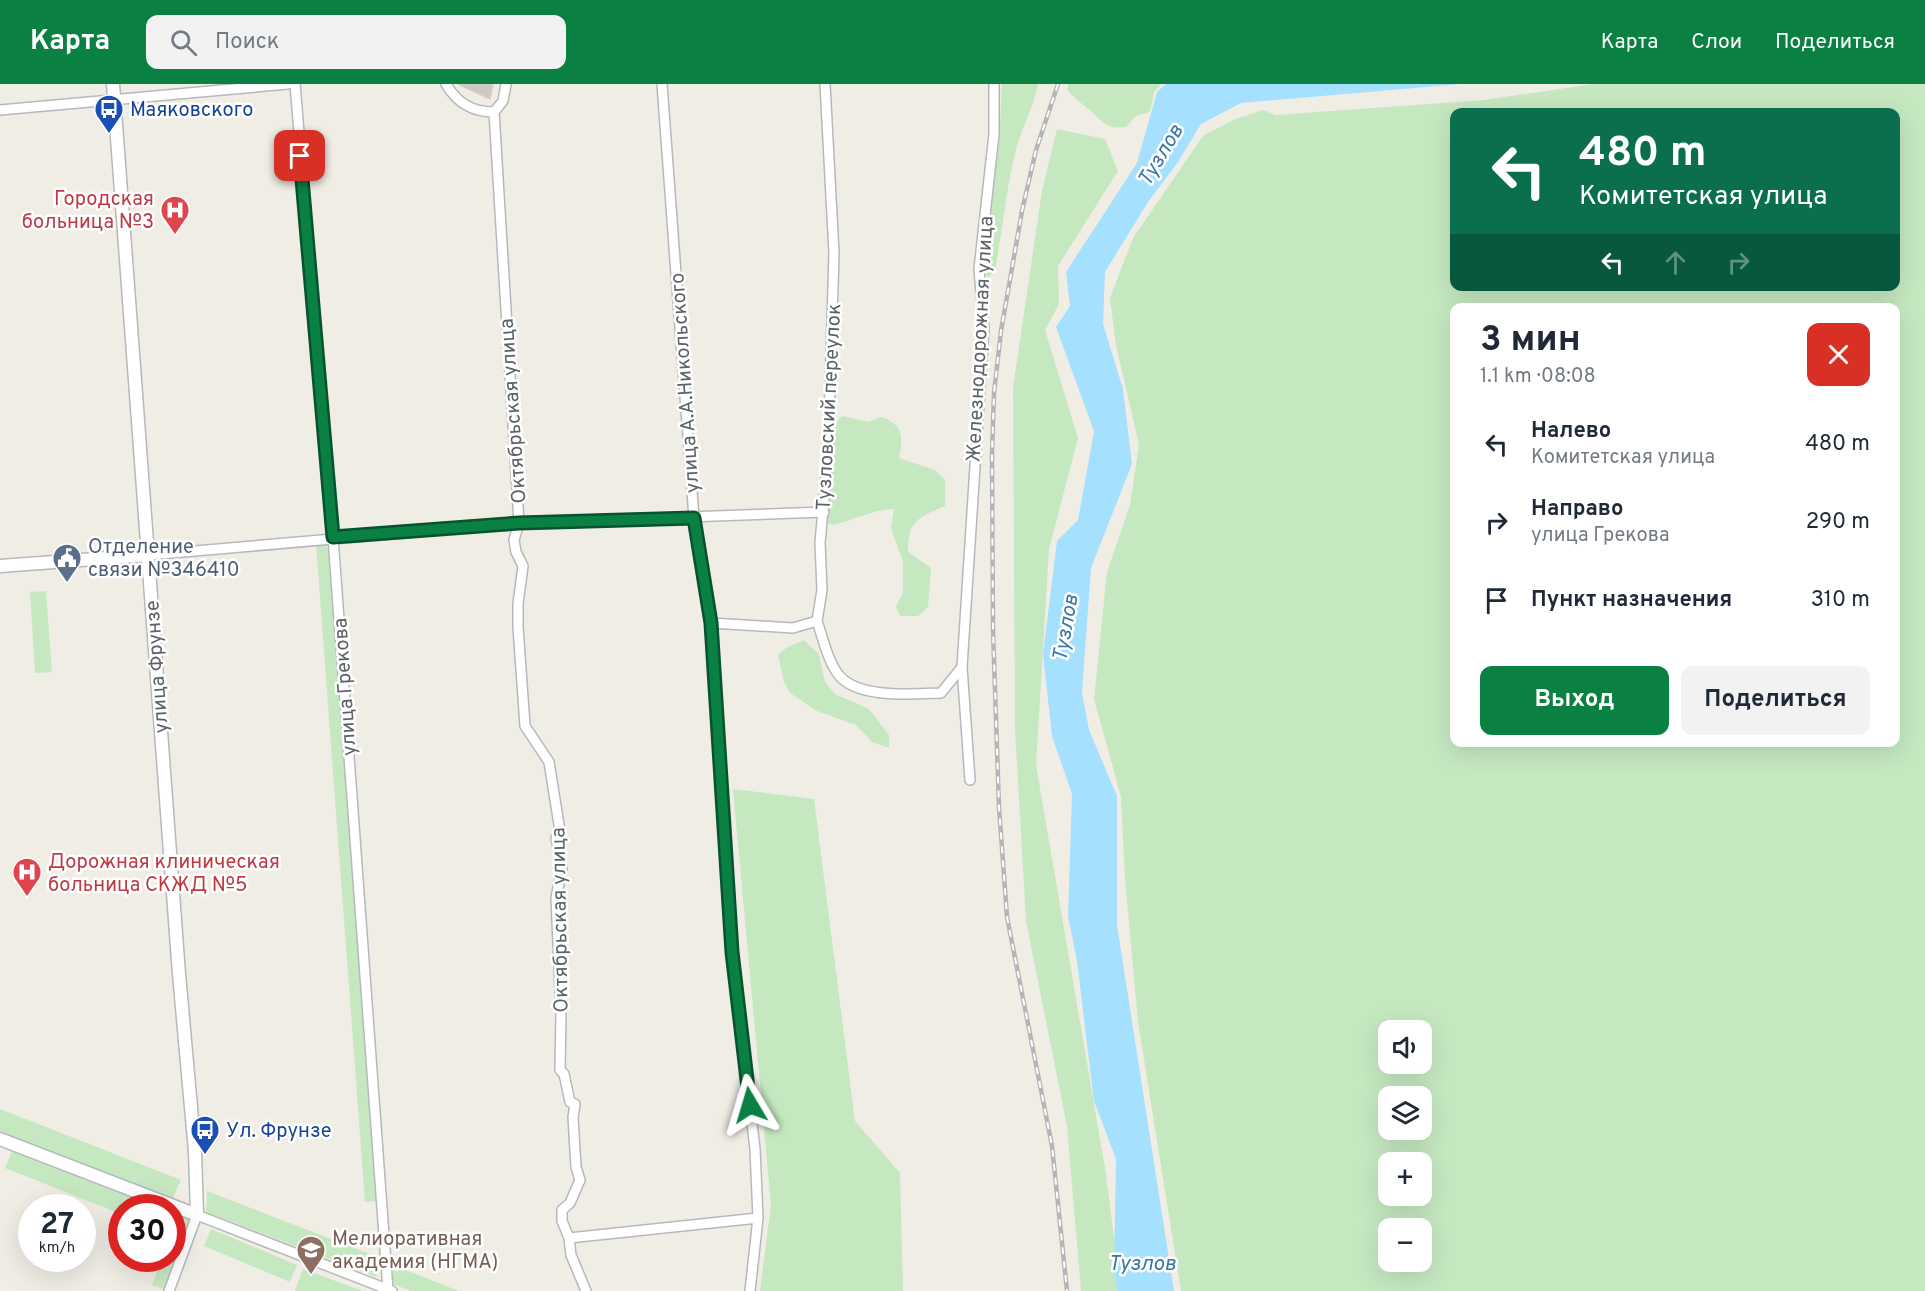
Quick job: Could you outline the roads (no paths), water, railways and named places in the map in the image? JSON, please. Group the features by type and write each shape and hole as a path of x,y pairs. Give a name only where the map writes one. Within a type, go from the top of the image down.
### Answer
{"street":[{"name":"улица Фрунзе","path":"113,84 195,1152 197,1215"},
{"path":"0,110 288,84"},
{"name":"улица Грекова","path":"294,84 333,537 390,1290"},
{"path":"446,84 468,108 478,112 494,112 503,101 506,84"},
{"name":"улица А.А.Никольского","path":"662,84 694,518 711,623 732,952 755,1149 758,1218 750,1291"},
{"name":"Тузловский переулок","path":"817,621 822,590 820,543 824,512 834,253 825,84"},
{"name":"Железнодорожная улица","path":"970,780 962,667 984,328 980,269 994,134 994,84"},
{"name":"Октябрьская улица","path":"494,112 519,523 514,540 516,552 523,566 518,604 518,627 525,726 549,762 560,831 556,838 562,868 556,898 561,1013 560,1070 564,1074 570,1102 575,1104 573,1127 579,1180 570,1203 562,1210 562,1221 569,1238 571,1255 586,1291"},
{"path":"0,566 519,523 824,512"},
{"path":"711,623 793,628 817,621 830,660 837,673 846,683 857,689 909,694 941,693 962,667"},
{"path":"0,1139 390,1290"},
{"path":"169,1291 197,1215"},
{"path":"569,1238 758,1218"}],"water":[{"name":"Тузлов","path":"1166,84 1461,84 1241,103 1201,124 1178,162 1148,202 1105,272 1103,324 1123,389 1132,464 1091,568 1082,692 1089,730 1117,796 1117,925 1174,1291 1118,1291 1114,1275 1116,1159 1094,1101 1077,961 1068,916 1072,794 1052,736 1043,654 1057,541 1078,520 1094,431 1056,327 1070,306 1066,272 1137,163 1157,92"}],"railway":[{"path":"1058,84 1036,150 1022,211 1001,331 994,393 992,454 993,630 999,807 1007,917 1052,1146 1067,1291"}],"place":[{"name":"Маяковского","path":"109,134"},
{"name":"Городская больница №3","path":"175,236"},
{"name":"Отделение связи №346410","path":"67,584"},
{"name":"Дорожная клиническая больница СКЖД №5","path":"27,898"},
{"name":"Ул. Фрунзе","path":"205,1156"},
{"name":"Мелиоративная академия (НГМА)","path":"311,1276"}]}
